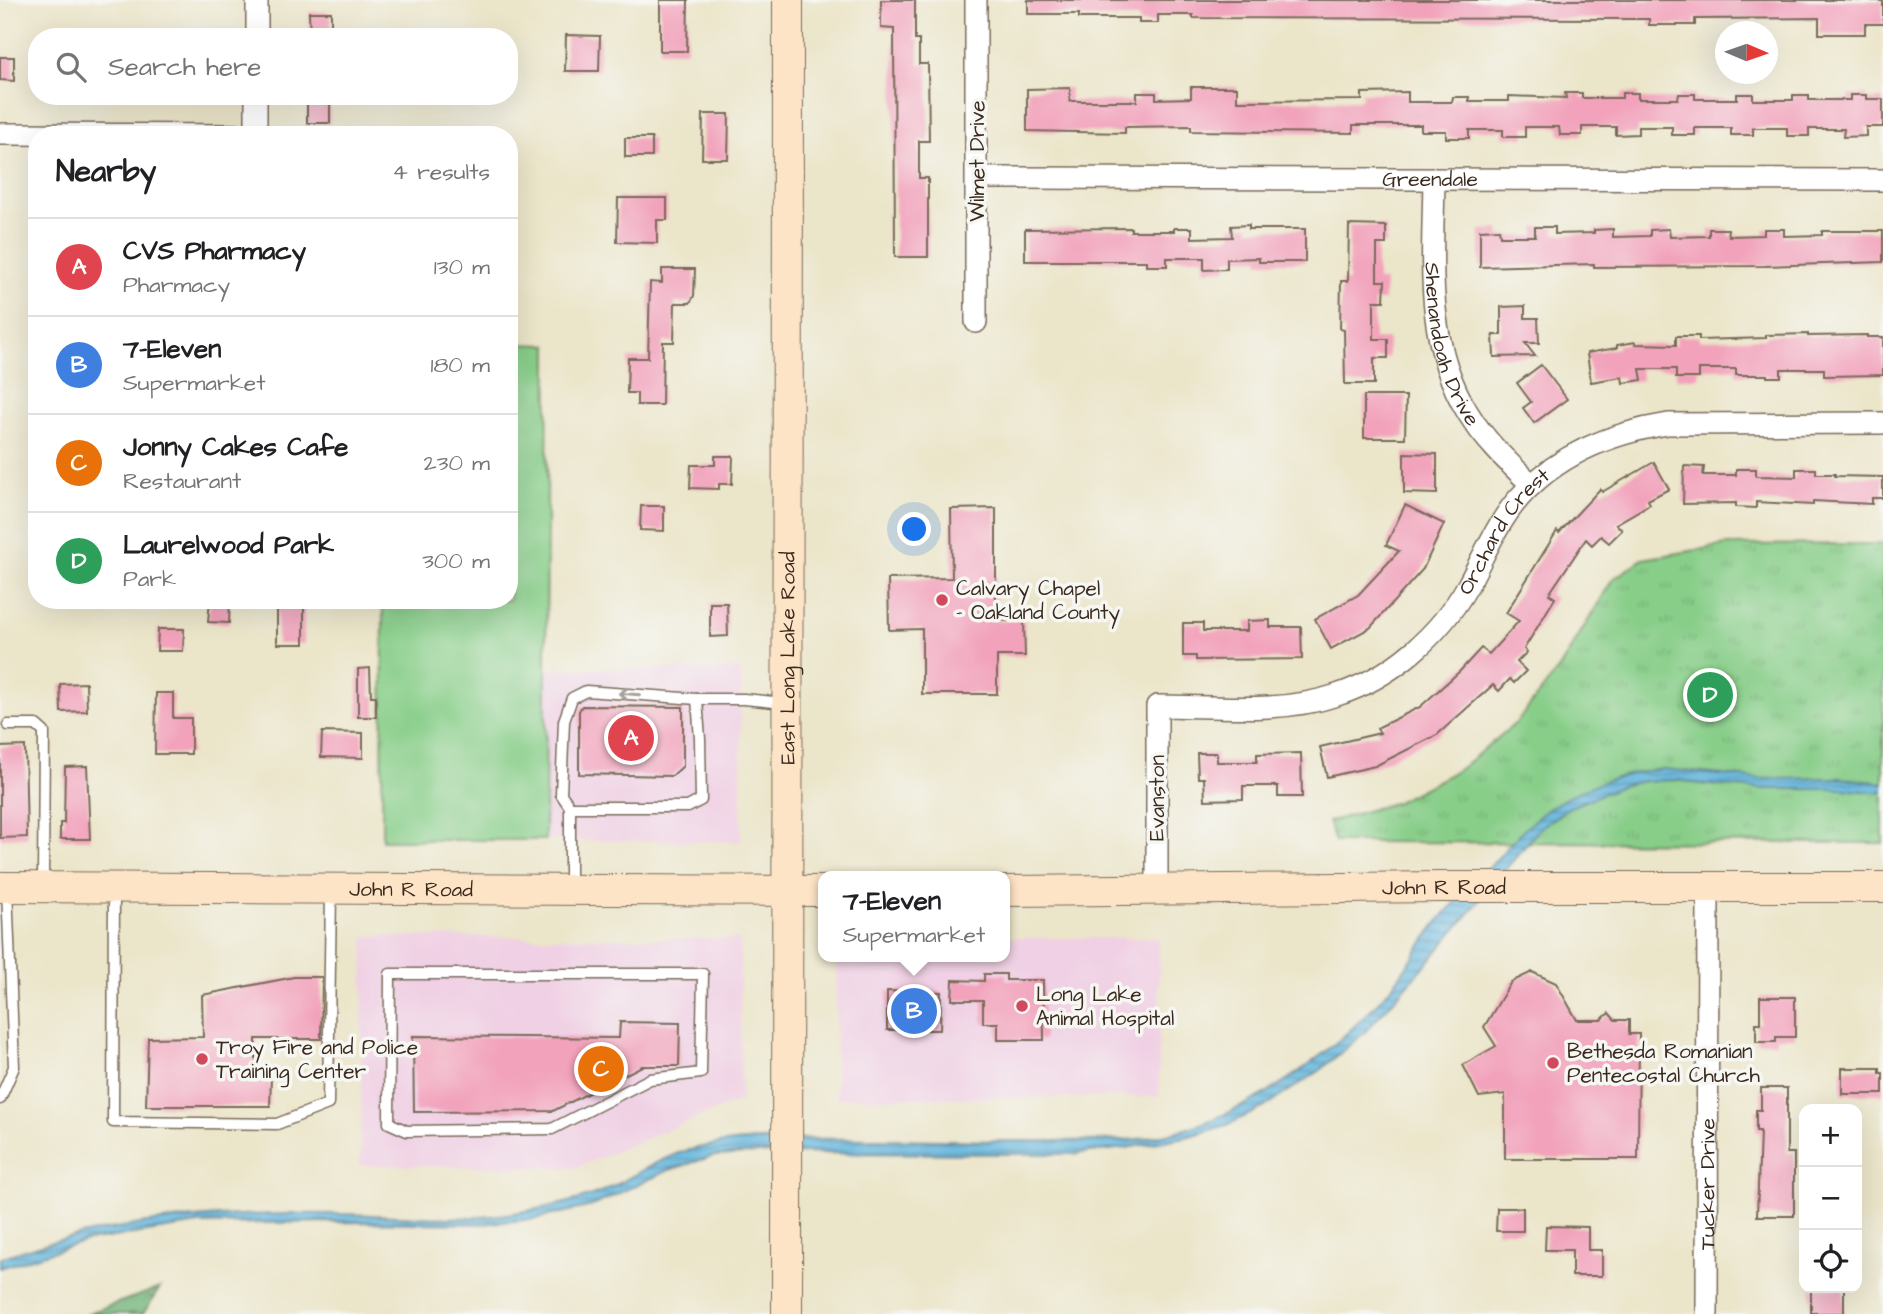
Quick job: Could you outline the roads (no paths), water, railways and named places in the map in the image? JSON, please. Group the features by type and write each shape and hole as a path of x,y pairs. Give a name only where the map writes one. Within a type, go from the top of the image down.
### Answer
{"main road":[{"name":"East Long Lake Road","path":"787,1314 788,0"},
{"name":"John R Road","path":"1010,891 1532,886 1883,887"},
{"name":"John R Road","path":"3,887 818,891"}],"street":[{"path":"257,0 257,28"},
{"name":"Wilmet Drive","path":"976,0 976,322"},
{"path":"256,105 256,126"},
{"path":"0,134 28,134"},
{"name":"Greendale","path":"977,178 1883,180"},
{"name":"Shenandoah Drive","path":"1434,178 1434,304 1441,350 1457,394 1469,415 1499,453 1532,485"},
{"name":"Orchard Crest","path":"1157,706 1292,705 1338,695 1399,663 1439,626 1466,588 1501,522 1517,499 1567,457 1595,443 1642,428 1696,423 1883,423"},
{"name":"Evanston","path":"1157,706 1157,891"},
{"name":"Tucker Drive","path":"1707,1314 1708,887"}],"lane":[{"path":"570,889 570,807 561,794 564,721 572,698 586,691 697,699 744,699 787,704"},
{"path":"570,807 688,807 701,800 697,699"},
{"path":"8,725 37,725 44,732 43,887"},
{"path":"0,1099 14,1067 3,887"},
{"path":"114,887 113,1122 277,1125 328,1104 331,888"},
{"path":"390,974 702,974 701,1073 650,1079 552,1129 407,1131 389,1123 390,974"}],"water":[{"path":"1664,769 1761,779 1841,778 1883,783 1883,793 1841,789 1760,789 1680,780 1645,781 1624,785 1568,808 1540,828 1431,959 1364,1033 1318,1072 1263,1108 1227,1125 1186,1137 1073,1154 760,1153 714,1156 669,1170 592,1206 535,1219 481,1224 199,1224 87,1241 0,1268 0,1258 43,1245 85,1234 169,1220 255,1214 467,1218 532,1210 593,1195 679,1153 729,1142 831,1139 1107,1141 1140,1139 1171,1133 1233,1111 1262,1095 1290,1078 1343,1037 1389,990 1449,909 1538,817 1582,790 1614,778"}],"place":[{"name":"Calvary Chapel - Oakland County","path":"942,600"},
{"name":"Laurelwood Park","path":"1710,695"},
{"name":"CVS Pharmacy","path":"631,738"},
{"name":"Long Lake Animal Hospital","path":"1022,1006"},
{"name":"7-Eleven","path":"914,1011"},
{"name":"Troy Fire and Police Training Center","path":"202,1059"},
{"name":"Bethesda Romanian Pentecostal Church","path":"1553,1063"},
{"name":"Jonny Cakes Cafe","path":"601,1069"}]}
